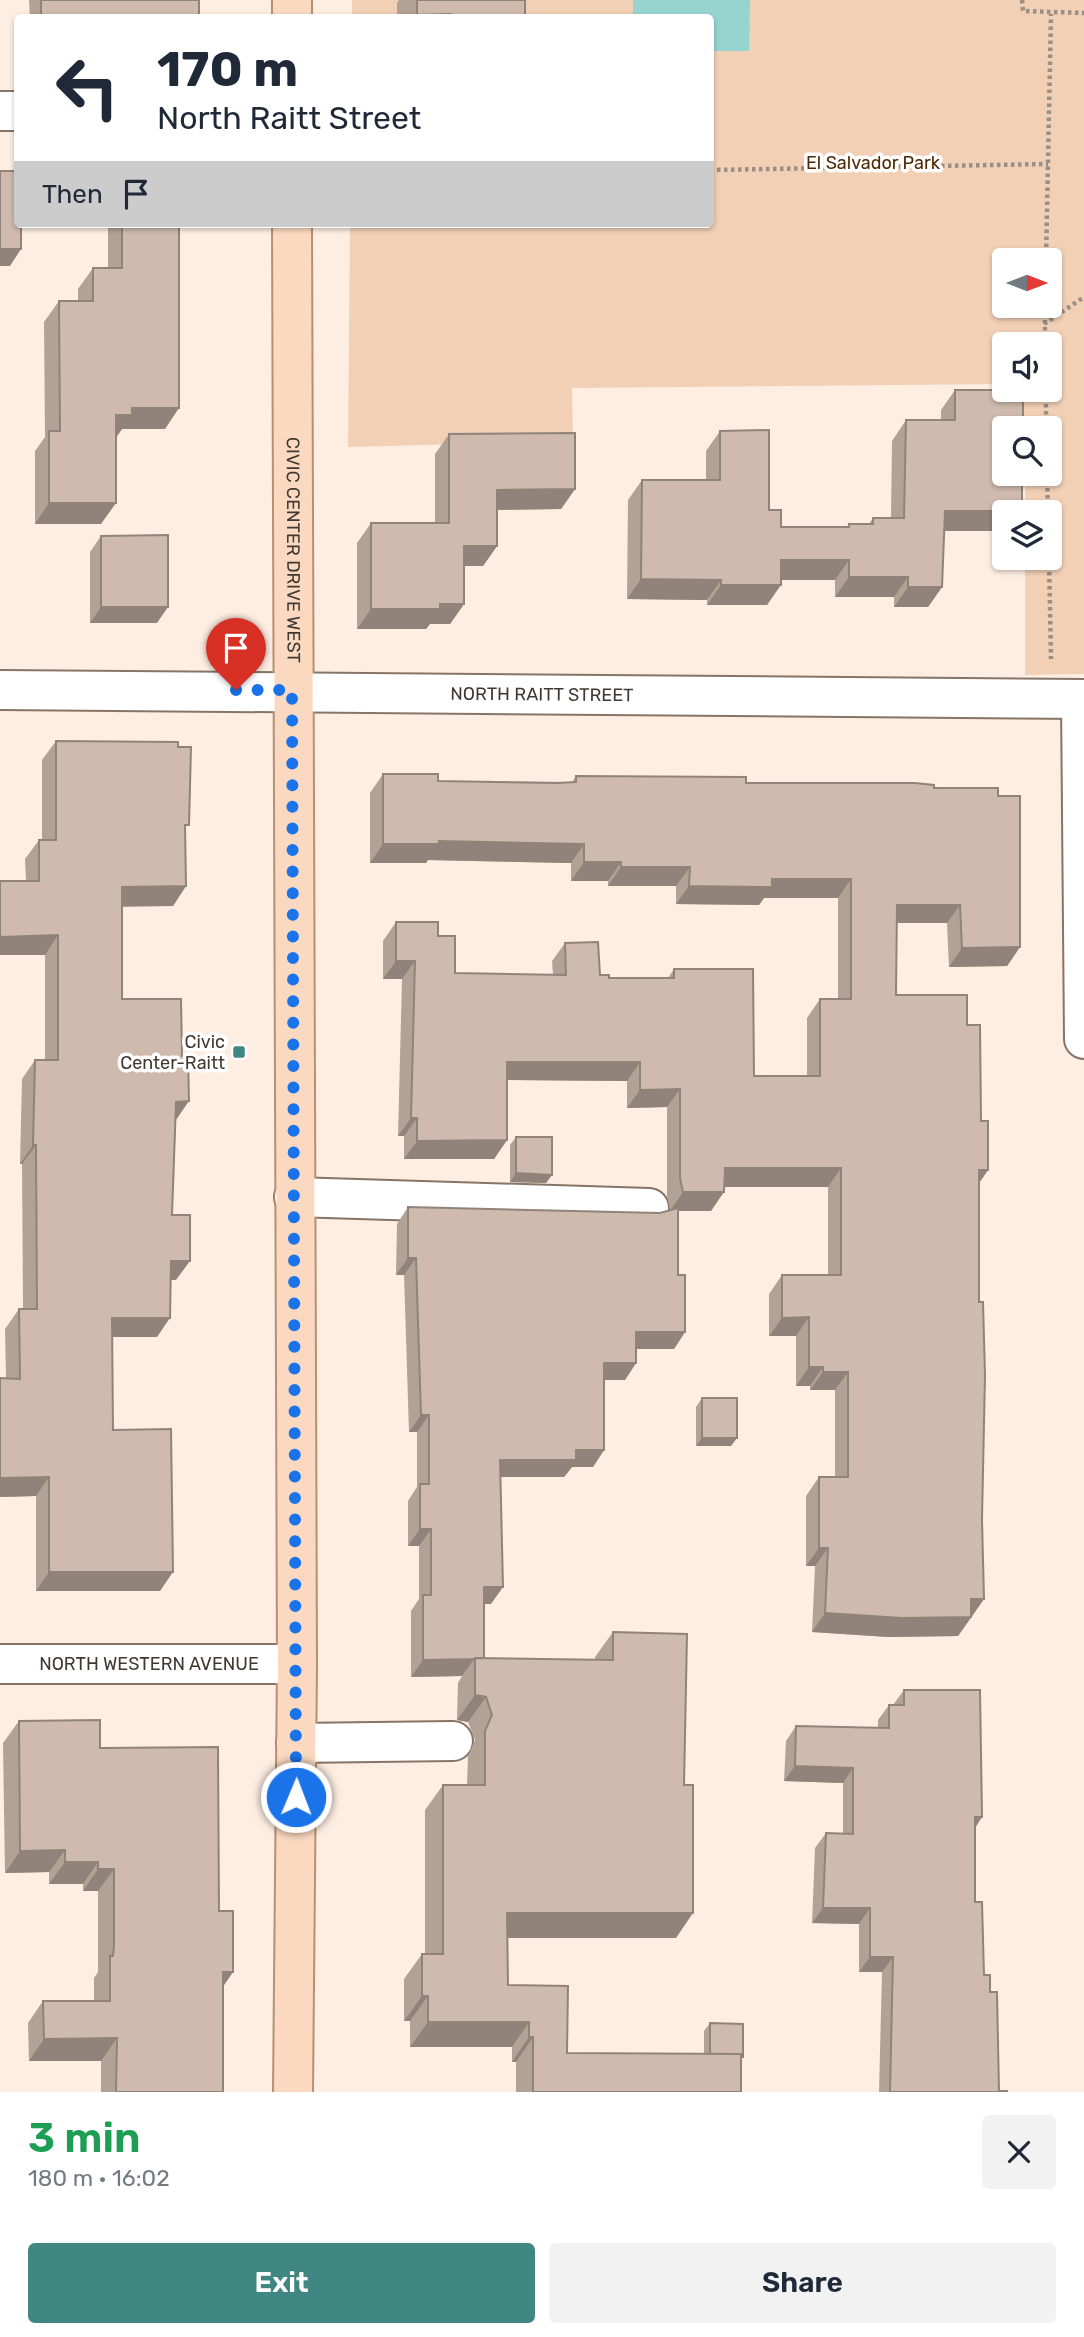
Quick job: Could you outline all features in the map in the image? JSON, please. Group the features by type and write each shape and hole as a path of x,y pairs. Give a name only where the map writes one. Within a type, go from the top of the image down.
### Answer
{"main road":[{"name":"CIVIC CENTER DRIVE WEST","path":"292,228 297,1664 293,2092"}],"street":[{"name":"NORTH RAITT STREET","path":"0,690 292,690 1083,699"},
{"path":"1083,699 1084,1040"},
{"path":"294,1197 649,1208"},
{"name":"NORTH WESTERN AVENUE","path":"0,1664 297,1664"},
{"path":"296,1743 453,1741"}],"path":[{"path":"1022,0 1023,11 1084,13"},
{"path":"1046,248 1051,14"},
{"path":"714,170 1048,163"},
{"path":"1044,324 1084,298"},
{"path":"1044,318 1044,332"},
{"path":"1049,570 1051,661"}],"green space":[{"name":"El Salvador Park","path":"352,0 1084,0 1084,674 1025,675 1025,570 1062,570 1062,500 1025,500 1025,486 1062,486 1062,416 1024,416 1024,402 1062,402 1062,332 992,332 992,384 572,388 573,441 348,447 350,228 714,228 714,14 352,14"}],"water":[{"path":"633,0 750,0 749,51 714,51 714,14 633,14"}],"building":[{"path":"41,0 199,0 199,14 41,14"},
{"path":"417,0 525,0 525,14 417,14"},
{"path":"0,171 14,171 14,228 21,228 21,249 0,249"},
{"path":"122,228 179,228 179,408 132,408 132,415 116,415 116,503 49,503 49,431 60,431 59,301 93,301 93,268 122,268"},
{"path":"955,390 992,390 992,402 1023,402 1023,416 992,416 992,486 1022,486 1022,500 992,500 992,511 945,511 942,587 908,587 908,577 849,577 849,560 781,560 781,585 721,585 721,580 641,579 642,480 720,480 720,431 769,430 769,510 781,510 781,527 849,527 849,524 873,524 873,518 904,518 906,420 955,420"},
{"path":"575,433 575,489 497,490 497,546 464,546 464,604 440,604 440,609 371,609 371,523 449,523 449,434"},
{"path":"168,535 168,607 101,607 101,536"},
{"path":"56,741 178,742 178,747 191,747 189,825 185,825 186,886 122,887 122,999 181,999 182,1056 188,1056 189,1101 176,1102 172,1215 190,1215 190,1261 171,1261 170,1318 112,1318 113,1430 171,1429 173,1572 49,1572 49,1477 0,1478 0,1378 20,1379 19,1309 37,1309 36,1145 33,1145 35,1060 58,1060 58,935 0,937 0,881 39,881 39,840 56,840"},
{"path":"383,774 438,774 438,781 557,783 576,782 576,776 746,777 746,783 915,783 934,785 934,788 998,788 998,796 1020,796 1020,947 962,948 960,905 897,905 896,995 967,995 967,1025 980,1025 981,1121 988,1121 988,1170 979,1170 979,1302 983,1302 985,1375 982,1520 984,1599 971,1599 971,1617 902,1618 825,1613 828,1548 819,1548 819,1477 848,1477 848,1372 823,1372 823,1367 809,1367 809,1317 782,1318 782,1275 841,1275 841,1168 725,1168 724,1192 683,1192 680,1178 680,1089 640,1090 640,1062 507,1062 507,1140 417,1141 417,1118 411,1118 415,961 396,961 396,922 438,922 438,936 455,936 455,973 566,975 565,943 598,942 600,975 609,975 609,978 674,978 674,969 753,969 754,1076 820,1076 820,999 851,999 851,879 772,879 772,887 689,886 690,867 621,867 621,862 584,862 584,844 439,841 439,844 383,844"},
{"path":"516,1137 552,1137 552,1175 516,1173"},
{"path":"408,1207 660,1213 678,1208 678,1275 685,1275 685,1332 636,1332 636,1363 604,1363 604,1450 576,1450 576,1460 500,1460 503,1587 484,1587 484,1658 423,1660 423,1595 431,1595 431,1529 420,1529 420,1484 429,1484 429,1415 421,1415 416,1258 408,1258"},
{"path":"702,1398 737,1398 737,1438 702,1438"},
{"path":"613,1632 687,1634 684,1785 693,1785 693,1913 507,1913 508,1985 568,1986 567,2053 741,2054 741,2092 533,2092 533,2037 529,2037 529,2022 428,2022 428,1996 422,1996 422,1954 443,1954 443,1785 485,1785 485,1731 492,1715 486,1697 475,1695 475,1658 613,1660"},
{"path":"904,1690 980,1690 982,1817 975,1817 975,1902 982,1902 984,1975 990,1975 990,1992 997,1992 999,2091 1007,2092 890,2092 893,1957 870,1957 870,1908 823,1908 826,1833 853,1834 853,1768 795,1766 796,1726 889,1728 889,1705 904,1705"},
{"path":"100,1720 100,1748 218,1747 219,1911 233,1911 233,1972 223,1972 223,2092 116,2092 117,2038 44,2039 43,2001 110,2001 110,1956 113,1956 114,1946 114,1869 98,1869 98,1862 65,1862 65,1850 20,1851 19,1721"},
{"path":"710,2023 743,2024 743,2057 741,2054 710,2054"}],"place":[{"name":"Civic Center-Raitt","path":"239,1052"}],"route":[{"path":"236,690 292,690 296,1797"}]}
